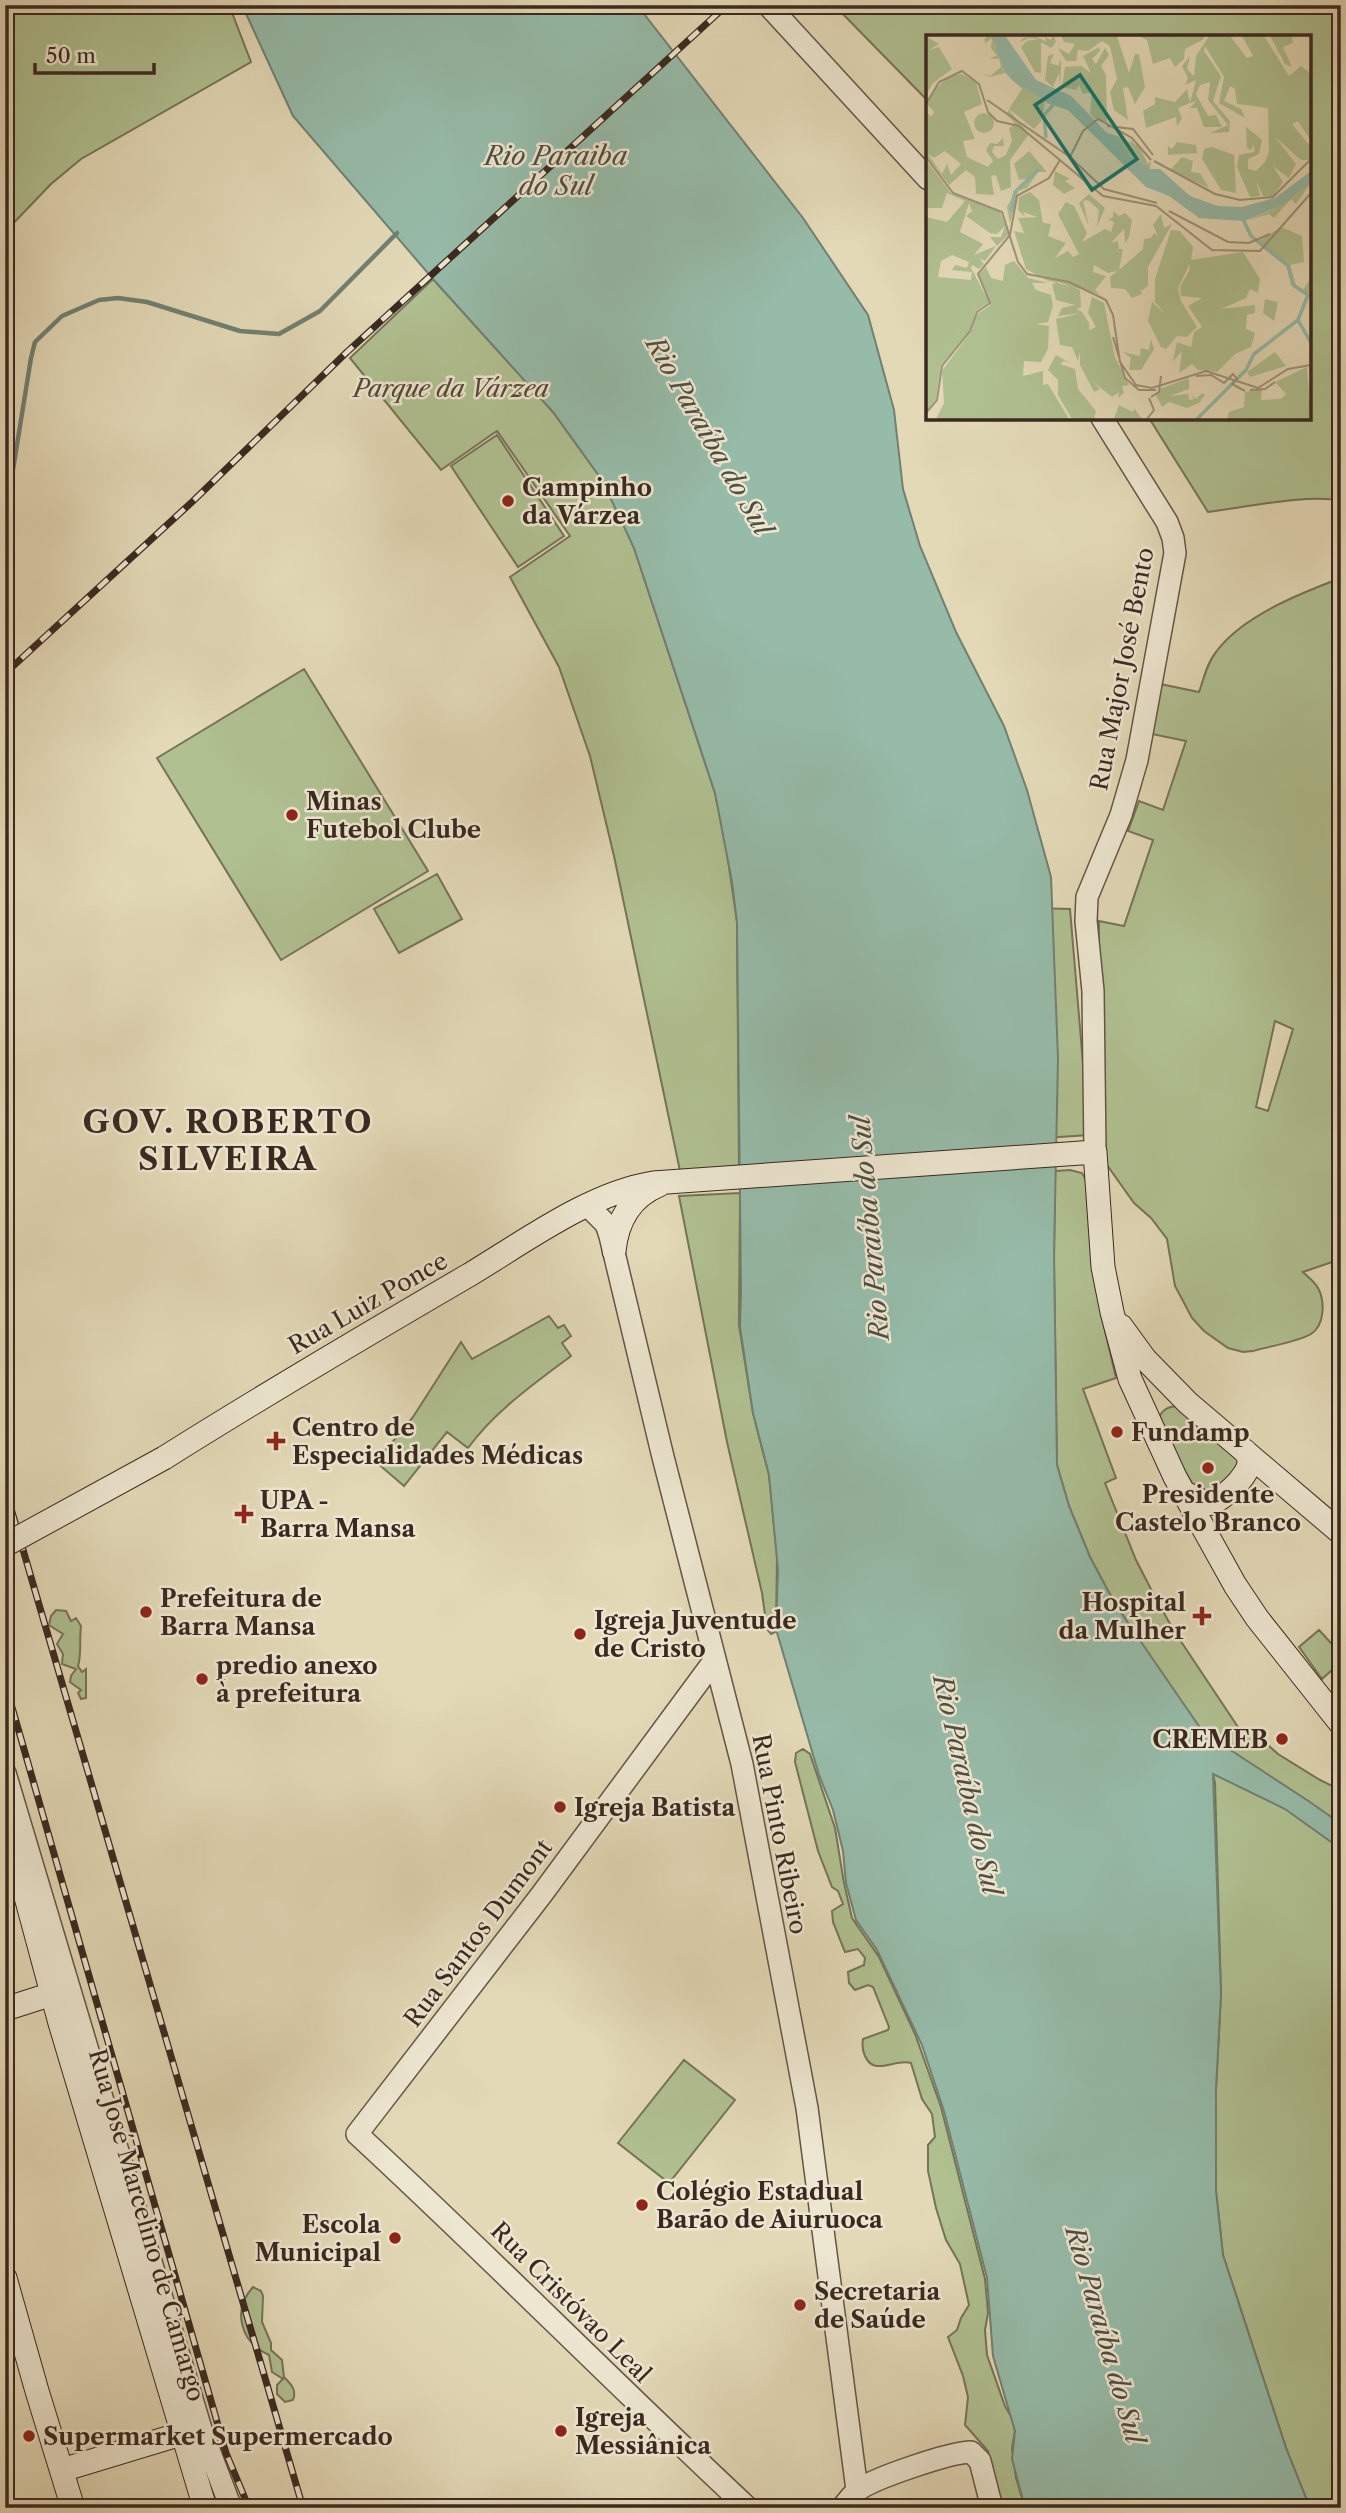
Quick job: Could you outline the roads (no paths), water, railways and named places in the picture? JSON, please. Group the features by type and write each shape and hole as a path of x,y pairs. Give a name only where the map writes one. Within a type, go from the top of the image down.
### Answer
{"main road":[{"name":"Rua Luiz Ponce","path":"5,1545 164,1458 285,1382 595,1202 634,1186 1088,1153"},
{"path":"1088,1153 1103,1267 1112,1312 1130,1378 1152,1430 1235,1585 1257,1618 1341,1724"},
{"path":"614,1251 618,1226 628,1209 649,1189 668,1182"},
{"path":"1112,1312 1144,1359 1188,1403 1341,1533"},
{"path":"1152,1430 1153,1415 1163,1402 1175,1399 1188,1403"},
{"path":"1185,1493 1207,1503 1222,1498 1248,1468 1249,1460 1245,1451"},
{"name":"Rua José Marcelino de Camargo","path":"5,1819 50,1988 205,2508"},
{"path":"5,1996 50,1988"},
{"path":"5,2009 50,1988"},
{"path":"5,2278 74,2508"},
{"path":"62,2470 181,2434"}],"street":[{"path":"768,5 926,176"},
{"name":"Rua Major José Bento","path":"1088,1153 1093,991 1086,920 1087,897 1121,815 1137,760 1175,553 1167,522 1102,420"},
{"name":"Rua Pinto Ribeiro","path":"595,1202 606,1224 614,1251 714,1661 742,1764 807,2108 857,2490"},
{"name":"Rua Santos Dumont","path":"357,2134 542,1894 714,1661"},
{"path":"5,1773 201,2429 231,2508"},
{"name":"Rua José Marcelino de Camargo","path":"5,1858 29,1930 41,1956"},
{"name":"Rua Cristóvao Leal","path":"357,2134 475,2243 631,2399 748,2508"},
{"path":"842,2508 857,2490 889,2475 966,2452 975,2454 980,2461 992,2508"}],"water":[{"path":"242,5 637,5 803,218 868,315 894,410 903,489 920,546 956,632 1004,726 1027,790 1051,877 1058,1059 1054,1253 1057,1465 1069,1506 1090,1557 1115,1604 1203,1732 1341,1824 1341,1849 1285,1809 1213,1774 1221,1994 1216,2089 1216,2191 1223,2255 1286,2448 1310,2508 1025,2508 1012,2459 1015,2431 993,2356 987,2278 944,2111 922,2045 877,1950 856,1920 846,1883 843,1851 833,1810 819,1775 776,1629 778,1570 769,1475 753,1413 740,1327 737,922 715,793 634,548 602,480 553,412 433,279 293,116"}],"waterway":[{"path":"5,502 11,482 35,342 62,316 99,300 118,298 147,302 240,331 279,334 320,311 397,233"}],"railway":[{"path":"5,678 11,668 192,502 347,352 727,5"},
{"path":"5,1488 303,2508"},
{"path":"5,1683 226,2453 249,2508"}],"place":[{"name":"Campinho da Várzea","path":"508,501"},
{"name":"Minas Futebol Clube","path":"292,815"},
{"name":"Fundamp","path":"1117,1432"},
{"name":"Centro de Especialidades Médicas","path":"276,1441"},
{"name":"Presidente Castelo Branco","path":"1208,1468"},
{"name":"UPA - Barra Mansa","path":"244,1514"},
{"name":"Prefeitura de Barra Mansa","path":"146,1612"},
{"name":"Hospital da Mulher","path":"1202,1616"},
{"name":"Igreja Juventude de Cristo","path":"580,1634"},
{"name":"predio anexo à prefeitura","path":"202,1679"},
{"name":"CREMEB","path":"1282,1739"},
{"name":"Igreja Batista","path":"560,1807"},
{"name":"Colégio Estadual Barão de Aiuruoca","path":"642,2205"},
{"name":"Escola Municipal","path":"395,2238"},
{"name":"Secretaria de Saúde","path":"800,2305"},
{"name":"Igreja Messiânica","path":"561,2431"},
{"name":"Supermarket Supermercado","path":"29,2436"}],"district":[{"name":"GOV. ROBERTO SILVEIRA","path":"228,1140"}],"water label":[{"name":"Rio Paraiba do Sul","path":"556,171"},
{"name":"Rio Paraíba do Sul","path":"709,436"},
{"name":"Rio Paraíba do Sul","path":"870,1228"},
{"name":"Rio Paraíba do Sul","path":"967,1785"},
{"name":"Rio Paraíba do Sul","path":"1105,2335"}],"park label":[{"name":"Parque da Várzea","path":"451,388"}]}
